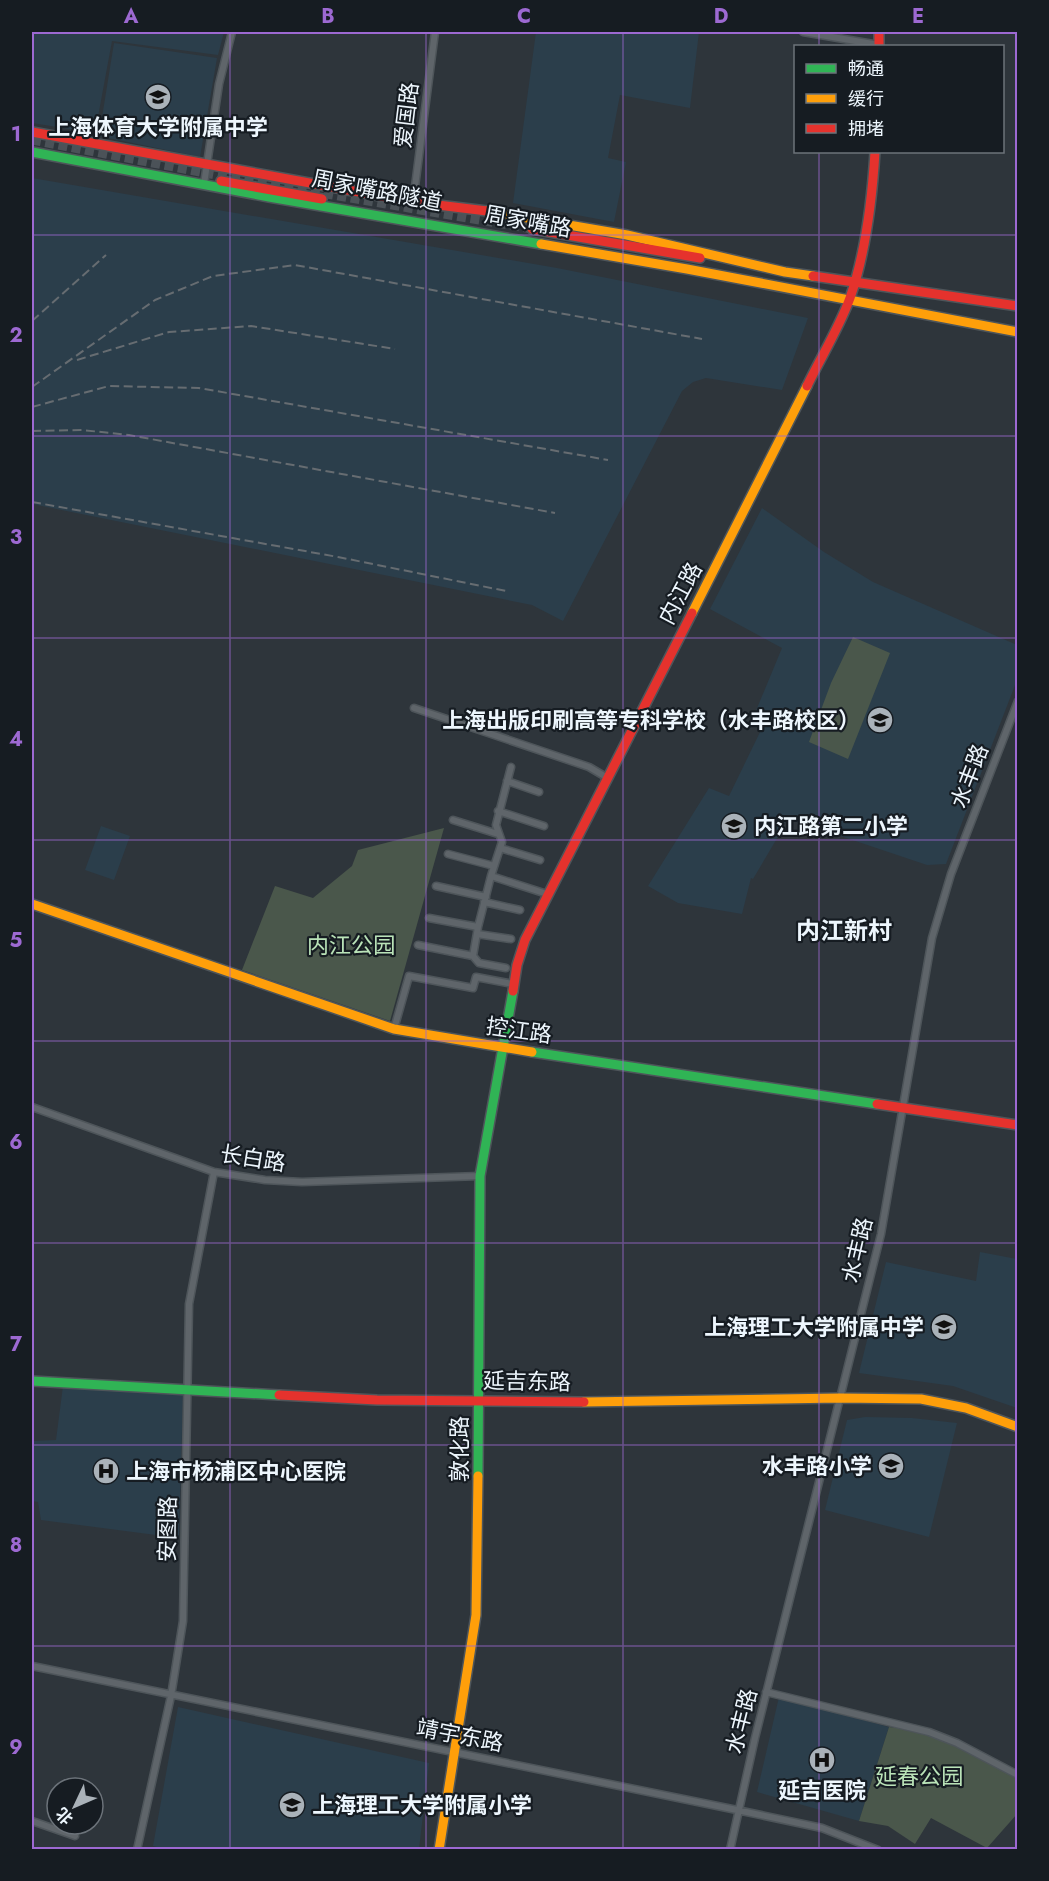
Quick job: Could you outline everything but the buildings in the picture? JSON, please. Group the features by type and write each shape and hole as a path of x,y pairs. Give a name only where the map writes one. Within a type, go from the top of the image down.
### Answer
{"main road":[{"name":"周家嘴路","path":"32,132 413,202 512,214 627,235 785,272 1017,306"},
{"name":"周家嘴路","path":"32,152 525,240 1017,332"},
{"name":"内江路","path":"502,1047 516,965 525,940 606,777 741,518 849,300 855,282 868,209 875,153"},
{"name":"周家嘴路隧道","path":"221,181 399,213 525,240"},
{"path":"532,229 785,272"},
{"name":"控江路","path":"32,904 394,1029 1017,1125"},
{"name":"敦化路","path":"439,1850 476,1615 480,1176 502,1047"},
{"name":"延吉东路","path":"32,1381 338,1399 618,1402 840,1398 921,1399 949,1403 1017,1427"}],"street":[{"path":"204,184 219,84 232,32"},
{"name":"爱国路","path":"413,202 435,32"},
{"path":"802,32 874,45"},
{"name":"水丰路","path":"730,1850 737,1810 881,1234 932,938 955,863 1017,701"},
{"path":"414,708 589,768 606,777"},
{"path":"474,956 485,900 502,842 496,825 511,767"},
{"path":"507,781 539,792"},
{"path":"498,811 544,826"},
{"path":"453,820 498,834"},
{"path":"500,848 540,860"},
{"path":"448,854 494,866"},
{"path":"491,876 547,894"},
{"path":"436,886 520,910"},
{"path":"429,918 511,939"},
{"path":"418,945 474,956 479,963 506,968"},
{"path":"394,1029 409,976 473,988 476,977 513,984"},
{"name":"长白路","path":"32,1107 214,1172 243,1177 291,1182 480,1176"},
{"name":"安图路","path":"137,1850 171,1696 184,1598 189,1304 214,1172"},
{"name":"靖宇东路","path":"32,1666 822,1828 878,1850"},
{"path":"766,1692 929,1732 957,1743 1017,1775"}],"shaded area":[{"path":"32,32 224,32 218,55 112,41 95,133 32,123"},
{"path":"536,32 699,32 690,108 620,95 608,158 626,162 614,222 513,203"},
{"name":"上海体育大学附属中学","path":"114,43 217,58 200,157 99,136"},
{"path":"32,178 557,268 808,318 782,390 706,378 693,382 682,391 563,621 532,605 32,504"},
{"name":"上海出版印刷高等专科学校（水丰路校区）","path":"762,508 824,552 873,582 1017,645 1017,680 946,864 927,865 787,818 753,879 751,878 742,914 678,903 648,886 709,788 729,796 762,728 755,713 782,648 710,609"},
{"path":"101,826 130,836 114,880 85,870"},
{"name":"上海理工大学附属中学","path":"980,1252 1017,1259 1017,1408 953,1386 859,1373 886,1262 976,1281"},
{"name":"上海市杨浦区中心医院","path":"63,1386 183,1394 179,1538 41,1520 38,1502 32,1501 32,1441 56,1440"},
{"name":"水丰路小学","path":"865,1417 912,1418 957,1423 929,1537 825,1510 847,1420"},
{"name":"延吉医院","path":"779,1697 889,1727 859,1821 757,1792"},
{"name":"上海理工大学附属小学","path":"178,1707 429,1763 419,1849 168,1850 153,1846"}],"green space":[{"path":"853,637 890,653 848,759 809,742 831,683"},
{"name":"内江公园","path":"444,828 390,1021 242,970 275,886 313,898 352,866 358,850"},
{"name":"延春公园","path":"889,1727 940,1737 1017,1771 1017,1814 987,1848 931,1818 915,1844 888,1826 859,1821"}],"tunnel":[{"path":"32,140 221,176 532,229"}],"railway":[{"path":"32,321 106,255"},
{"path":"32,387 155,300 213,276 295,265 702,339"},
{"path":"77,360 169,332 251,326 395,349"},
{"path":"32,407 109,386 199,388 608,460"},
{"path":"32,431 82,430 129,435 555,513"},
{"path":"32,502 338,557 506,591"}],"traffic: fast":[{"path":"32,152 269,197 541,244"},
{"path":"478,1476 480,1176 513,991"},
{"path":"532,1052 877,1104"},
{"path":"32,1381 279,1395"}],"traffic: slow":[{"path":"487,211 627,235 785,272 813,276"},
{"path":"541,244 687,269 1018,332"},
{"path":"692,613 807,386"},
{"path":"32,904 394,1029 532,1052"},
{"path":"584,1402 921,1399 966,1408 1018,1427"},
{"path":"439,1850 476,1615 478,1476"}],"traffic: jam":[{"path":"879,32 879,45"},
{"path":"32,132 413,202 487,211"},
{"path":"807,386 841,320 856,281 867,226 875,153"},
{"path":"221,181 322,199"},
{"path":"532,229 700,258"},
{"path":"813,276 1018,306"},
{"path":"513,991 517,965 525,940 692,613"},
{"path":"877,1104 1018,1125"},
{"path":"279,1395 377,1400 584,1402"}],"place":[{"name":"上海体育大学附属中学","path":"158,97"},
{"name":"上海出版印刷高等专科学校（水丰路校区）","path":"880,720"},
{"name":"内江路第二小学","path":"734,826"},
{"name":"上海理工大学附属中学","path":"944,1327"},
{"name":"水丰路小学","path":"891,1466"},
{"name":"上海市杨浦区中心医院","path":"106,1471"},
{"name":"延吉医院","path":"822,1760"},
{"name":"上海理工大学附属小学","path":"292,1805"}],"district":[{"name":"内江新村","path":"844,931"}]}
